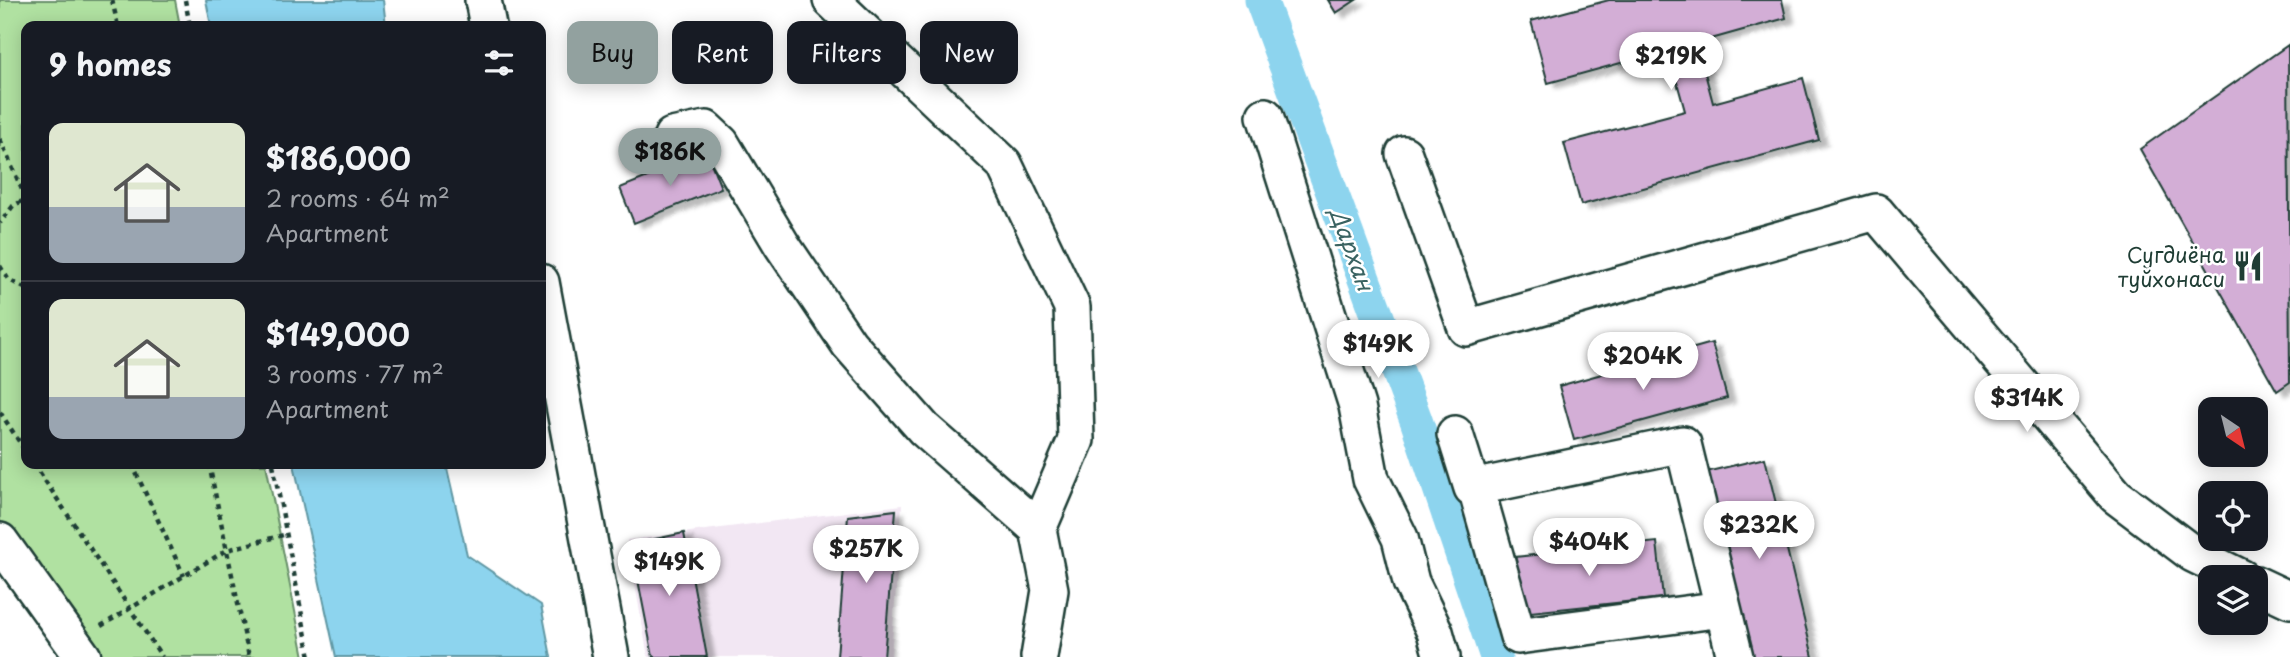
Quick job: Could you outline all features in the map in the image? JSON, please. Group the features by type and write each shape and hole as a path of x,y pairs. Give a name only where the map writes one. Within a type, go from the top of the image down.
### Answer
{"street":[{"path":"483,0 487,21"},
{"path":"831,0 1004,164 1072,307 1076,440 1038,529 1050,590 1039,657"},
{"path":"1265,116 1357,406 1371,479 1400,538 1411,582 1435,632 1442,657"},
{"path":"673,136 706,129 721,143 782,245 849,344 924,429 1038,529"},
{"path":"1404,154 1466,328 1876,212 2116,496 2193,554 2215,565"},
{"path":"546,309 611,657"},
{"path":"1455,434 1472,488 1683,444 1735,657"},
{"path":"1476,488 1518,636 1723,609"},
{"path":"0,541 78,650"},
{"path":"2268,590 2290,600"}],"path":[{"path":"112,0 117,21"},
{"path":"185,0 189,21"},
{"path":"0,139 21,187"},
{"path":"0,223 13,206 21,202"},
{"path":"0,267 8,278 21,286"},
{"path":"0,412 21,444"},
{"path":"37,469 162,657"},
{"path":"134,469 184,576"},
{"path":"210,469 249,657"},
{"path":"274,469 310,657"},
{"path":"78,650 130,608 227,551 287,534"}],"shaded area":[{"path":"902,505 891,657 648,657 627,540"}],"green space":[{"path":"0,0 175,0 179,21 21,21 21,469 267,469 304,657 92,657 0,527"}],"water":[{"path":"206,0 383,0 385,21 210,21"},
{"path":"295,469 447,469 467,555 541,605 551,657 336,657"}],"building":[{"path":"1328,0 1356,0 1336,13"},
{"path":"1609,0 1782,0 1786,18 1697,43 1713,103 1803,78 1819,140 1581,205 1564,143 1685,111 1668,50 1548,83 1531,21"},
{"name":"Сугдиёна туйхонаси","path":"2288,45 2290,382 2277,391 2140,149"},
{"path":"707,153 721,188 634,223 620,188"},
{"path":"1712,343 1727,398 1574,440 1559,386"},
{"path":"1765,458 1813,657 1752,657 1706,472"},
{"path":"896,510 884,657 837,657 848,516"},
{"path":"684,533 707,657 653,657 631,544"},
{"path":"1657,542 1663,598 1521,613 1515,557"}],"waterway":[{"name":"Дархан","path":"1261,0 1416,420 1496,657"}],"place":[{"name":"Сугдиёна туйхонаси","path":"2248,266"}]}
